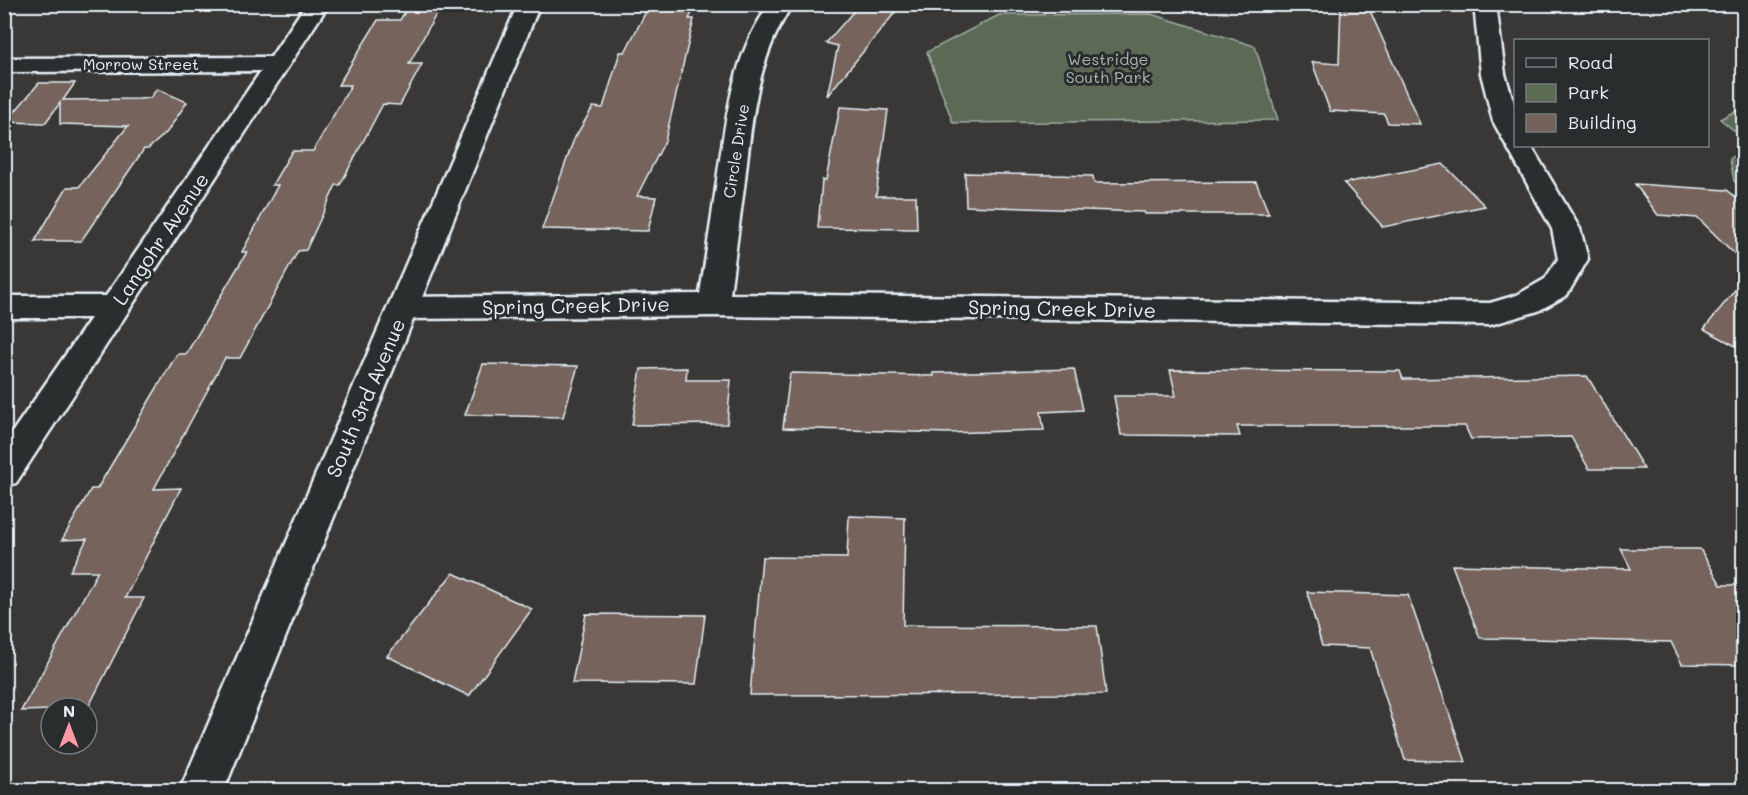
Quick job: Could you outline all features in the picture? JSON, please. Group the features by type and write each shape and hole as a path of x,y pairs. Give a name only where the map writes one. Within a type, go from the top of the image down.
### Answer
{"street":[{"name":"Langohr Avenue","path":"4,473 318,4"},
{"name":"South 3rd Avenue","path":"202,790 529,4"},
{"name":"Circle Drive","path":"713,305 741,106 762,37 782,4"},
{"name":"Spring Creek Drive","path":"1485,4 1493,74 1506,121 1514,139"},
{"name":"Morrow Street","path":"4,64 278,64"},
{"name":"Spring Creek Drive","path":"403,308 713,305 1490,314 1527,303 1556,287 1573,259 1566,229 1518,147"},
{"path":"4,307 115,307"}],"green space":[{"name":"Westridge South Park","path":"1151,14 1255,46 1278,120 953,123 927,52 999,15"},
{"path":"1743,107 1743,138 1720,119"},
{"path":"1743,149 1743,190 1734,181 1730,159"}],"building":[{"path":"650,4 696,4 689,19 694,19 665,141 637,196 656,197 648,231 542,229 574,139 593,107 603,108 620,52 625,52"},
{"path":"860,4 902,4 827,96 838,46 826,43"},
{"path":"1341,4 1367,4 1420,124 1388,123 1384,114 1330,111 1312,62 1339,64"},
{"path":"408,7 440,7 409,64 422,64 400,105 383,104 340,185 336,185 306,250 298,251 240,358 225,358 154,489 181,488 125,598 144,598 94,696 39,696 39,710 21,711 98,571 70,571 87,539 62,540 91,489 97,489 177,354 186,354 247,252 242,252 278,185 272,185 292,151 313,151 351,85 338,85 378,20 400,20"},
{"path":"39,83 75,83 63,100 150,98 157,89 187,102 167,132 148,149 144,149 81,241 35,241 67,187 79,187 128,126 60,124 60,103 45,123 6,122"},
{"path":"840,107 888,110 876,196 916,196 917,229 818,228 822,180 826,180"},
{"path":"1443,164 1485,206 1383,227 1344,183"},
{"path":"965,173 1093,176 1094,183 1256,182 1269,214 1145,214 1144,212 966,206"},
{"path":"1635,184 1727,190 1743,203 1743,262 1698,218 1658,215"},
{"path":"1743,280 1743,350 1704,329"},
{"path":"483,364 578,366 563,417 465,415"},
{"path":"687,368 686,380 731,380 727,424 632,425 641,369"},
{"path":"1074,369 1083,410 1041,412 1044,430 947,433 783,428 790,373 934,376 933,373"},
{"path":"1170,370 1400,371 1403,379 1587,376 1644,469 1589,469 1571,437 1471,439 1465,426 1237,426 1240,436 1121,435 1114,396 1176,396"},
{"path":"849,516 905,518 903,625 1097,626 1106,694 750,695 762,557 847,558"},
{"path":"1621,549 1700,549 1721,585 1743,585 1743,665 1682,664 1671,642 1480,638 1452,565 1631,569"},
{"path":"453,573 532,609 469,696 387,656"},
{"path":"1307,592 1408,595 1466,762 1405,760 1370,648 1322,646"},
{"path":"586,614 705,615 696,684 572,683"}]}
